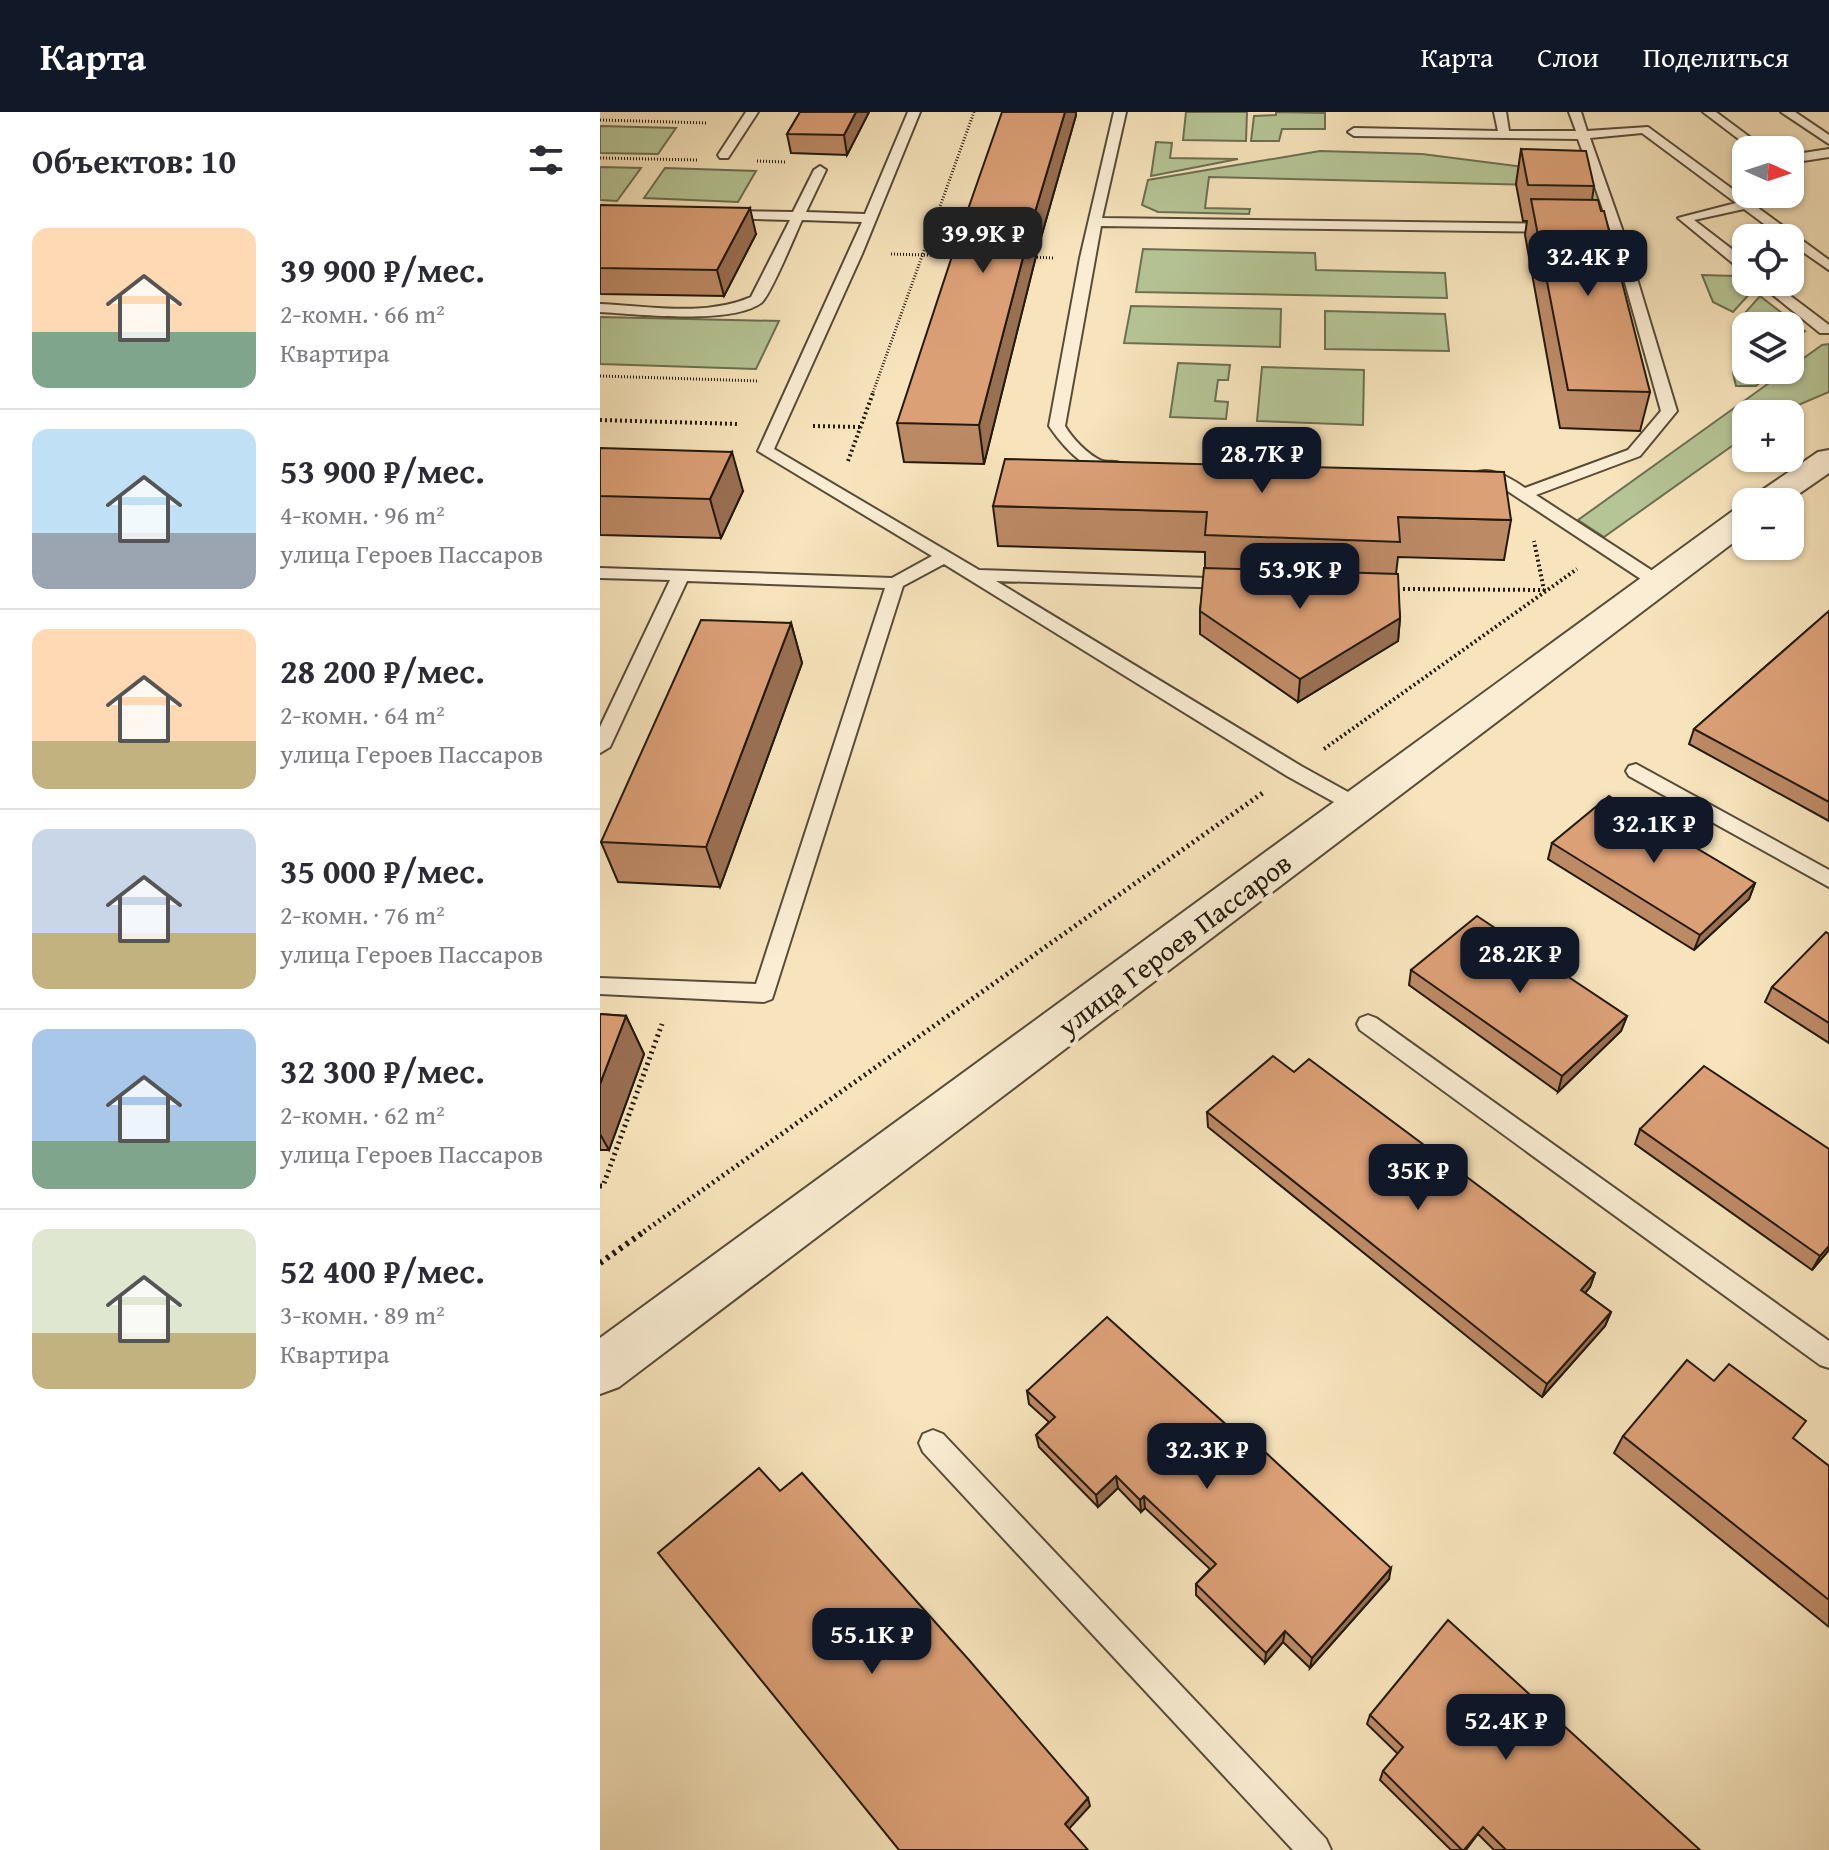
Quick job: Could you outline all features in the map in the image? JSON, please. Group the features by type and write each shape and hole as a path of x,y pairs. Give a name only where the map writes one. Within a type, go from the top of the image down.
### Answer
{"street":[{"path":"1787,488 1829,459"},
{"name":"улица Героев Пассаров","path":"600,1369 1732,528"}],"lane":[{"path":"724,155 752,112"},
{"path":"914,112 855,254 766,451 945,556 1294,771 1359,807"},
{"path":"1120,112 1087,258 1057,426 1066,440 1097,466 1128,467"},
{"path":"1500,112 1504,135"},
{"path":"1525,493 1634,453 1669,411 1616,229 1575,112"},
{"path":"1709,112 1742,136"},
{"path":"1787,112 1829,140"},
{"path":"1354,132 1438,128 1504,135 1583,135 1644,129 1732,194"},
{"path":"1804,157 1829,153"},
{"path":"600,308 722,311 743,308 757,300 820,170"},
{"path":"1732,208 1684,218 1732,256"},
{"path":"1751,208 1829,266"},
{"path":"705,214 870,218"},
{"path":"1097,222 1569,228"},
{"path":"1600,229 1616,229"},
{"path":"1782,296 1825,330 1829,329"},
{"path":"1452,476 1498,477 1659,583"},
{"path":"600,573 895,583 945,556"},
{"path":"600,747 681,575"},
{"path":"975,575 1245,584"},
{"path":"600,986 764,993 895,583"},
{"path":"1636,771 1829,879"},
{"path":"1368,1024 1829,1356"},
{"path":"933,1443 1315,1850"}],"path":[{"path":"633,121 639,112"},
{"path":"836,494 974,112"},
{"path":"600,120 744,124"},
{"path":"855,254 968,256"},
{"path":"1027,257 1087,258"},
{"path":"600,376 798,382"},
{"path":"600,420 860,427"},
{"path":"1525,493 1544,590"},
{"path":"600,1263 1544,590 1607,549"},
{"path":"1403,589 1544,590"},
{"path":"600,1186 603,1186 675,990"}],"green space":[{"path":"1186,112 1247,112 1246,141 1183,140"},
{"path":"1276,112 1325,113 1325,129 1282,129 1279,141 1251,141 1254,116 1276,115"},
{"path":"600,126 676,128 658,154 600,153"},
{"path":"1156,142 1172,143 1170,158 1238,159 1151,176"},
{"path":"1320,151 1422,154 1594,176 1608,217 1600,222 1579,186 1209,177 1205,208 1250,209 1249,214 1158,212 1142,205 1148,180"},
{"path":"600,167 641,168 617,201 600,200"},
{"path":"665,168 756,171 738,202 644,198"},
{"path":"1143,249 1315,253 1316,270 1445,273 1447,298 1136,292"},
{"path":"1702,275 1732,276 1732,296 1748,296 1733,312 1713,302"},
{"path":"1760,296 1781,312 1746,312"},
{"path":"1131,306 1281,309 1280,347 1124,343"},
{"path":"1325,311 1445,314 1449,351 1325,349"},
{"path":"600,317 779,321 756,369 600,364"},
{"path":"1829,344 1829,392 1804,403 1804,400 1745,400 1768,384 1804,384 1804,358 1822,345"},
{"path":"1178,363 1230,365 1228,380 1218,380 1215,401 1228,402 1226,419 1170,417"},
{"path":"1262,367 1364,370 1363,425 1257,421"},
{"path":"1736,384 1758,384 1756,386"},
{"path":"1732,410 1732,446 1604,537 1578,520"}],"building":[{"path":"800,112 856,112 844,135 787,134"},
{"path":"1002,112 1065,112 1035,212 979,425 897,423 959,235"},
{"path":"1521,149 1586,151 1594,186 1528,185"},
{"path":"1531,199 1598,200 1601,211 1604,211 1650,392 1568,390"},
{"path":"600,205 750,208 717,270 600,268"},
{"path":"600,448 732,452 710,499 600,496"},
{"path":"1005,459 1504,472 1511,520 1398,517 1400,542 1205,535 1207,512 993,506"},
{"path":"1204,568 1398,574 1400,618 1300,679 1200,611"},
{"path":"1829,611 1829,802 1694,729"},
{"path":"701,620 791,623 706,847 601,842"},
{"path":"1609,796 1755,883 1700,935 1552,843"},
{"path":"1477,916 1627,1016 1562,1076 1411,970"},
{"path":"1826,932 1829,934 1829,1023 1772,987"},
{"path":"600,1014 626,1016 600,1084"},
{"path":"1273,1056 1294,1072 1309,1059 1595,1273 1581,1290 1611,1312 1547,1384 1207,1112"},
{"path":"1704,1066 1829,1149 1829,1246 1820,1256 1640,1129"},
{"path":"1107,1317 1260,1455 1264,1451 1391,1568 1312,1658 1285,1631 1266,1653 1196,1584 1216,1564 1144,1496 1140,1500 1116,1476 1096,1495 1036,1435 1055,1417 1027,1391"},
{"path":"1687,1360 1714,1381 1729,1364 1806,1421 1793,1438 1829,1466 1829,1600 1623,1436"},
{"path":"759,1468 780,1491 802,1473 1088,1798 1065,1824 1088,1850 899,1850 658,1553"},
{"path":"1448,1620 1700,1850 1506,1850 1483,1827 1462,1850 1383,1771 1403,1747 1370,1715"}]}
